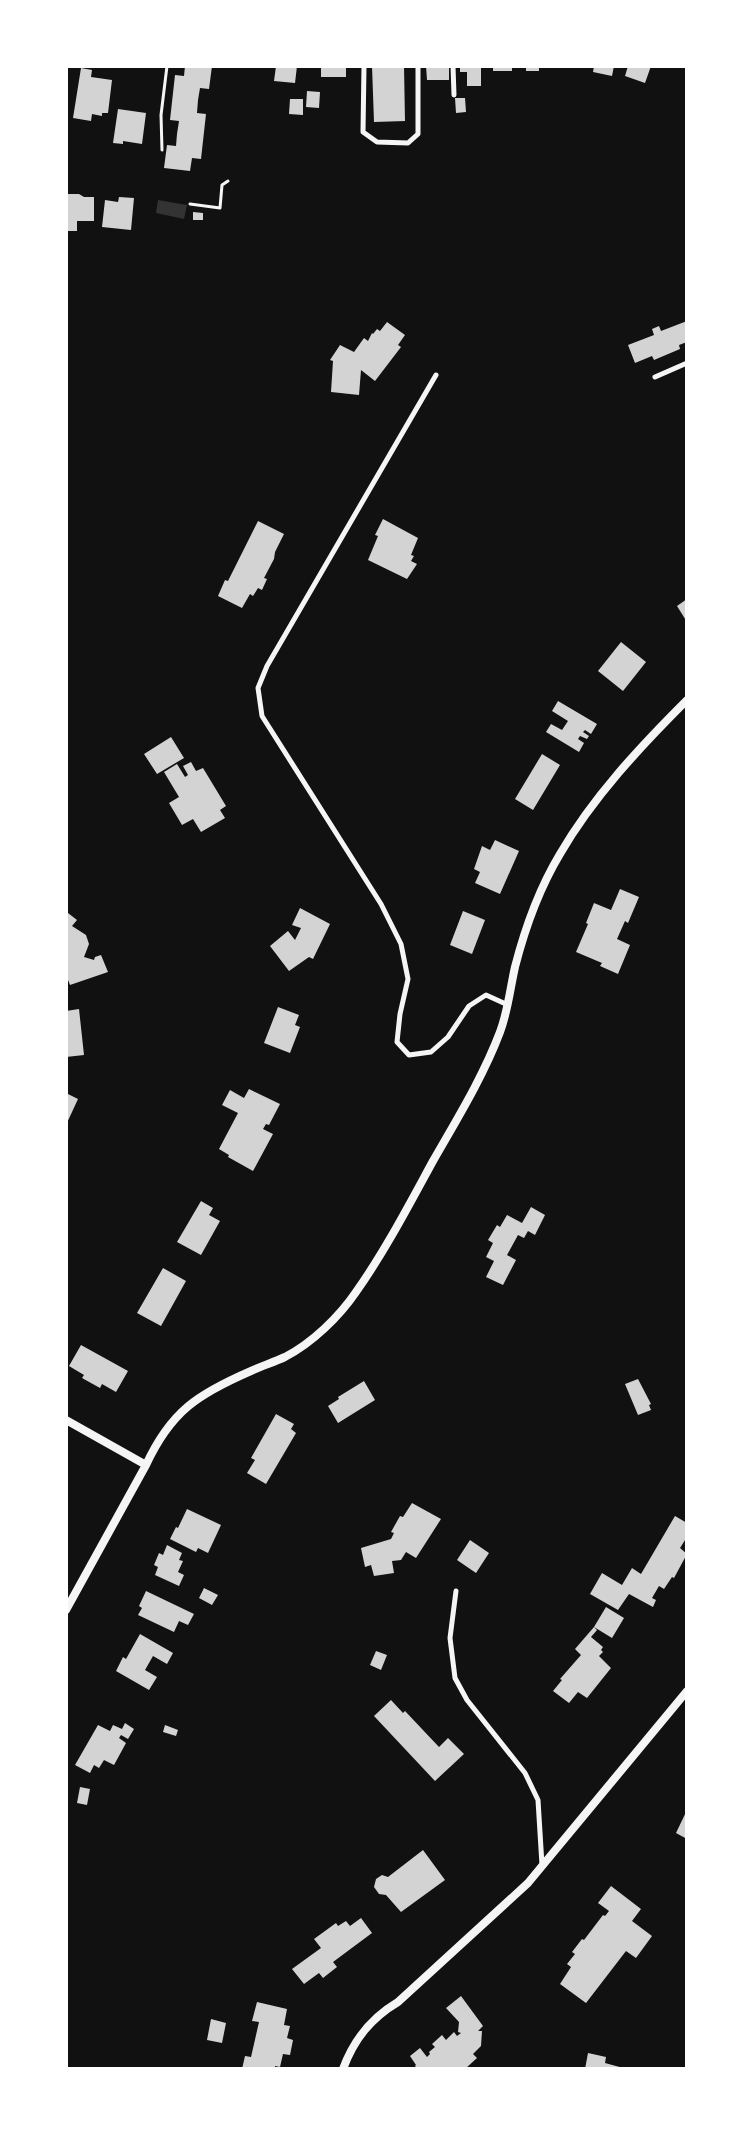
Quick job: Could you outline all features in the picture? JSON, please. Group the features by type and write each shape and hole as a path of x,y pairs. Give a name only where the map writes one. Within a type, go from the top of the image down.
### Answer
{"street":[{"path":"66,1610 169,1424 204,1393 286,1357 335,1317 356,1293 404,1215 487,1065 508,1006 528,924 559,856 616,776 687,700"},
{"path":"66,1420 146,1465"},
{"path":"343,2069 353,2044 367,2025 398,2002 528,1883 687,1691"}],"lane":[{"path":"364,66 363,132 377,142 408,143 418,134 418,66"},
{"path":"453,66 454,95"},
{"path":"655,377 687,364"},
{"path":"436,375 267,666 258,688 262,716 381,904 401,944 408,979 397,1042 409,1055 431,1052 448,1037 469,1006 486,995 508,1006"},
{"path":"456,1591 450,1638 455,1678 467,1700 525,1773 538,1800 542,1866"}],"path":[{"path":"162,150 161,115 167,66"},
{"path":"190,204 220,208 222,185 228,181"}],"shaded area":[{"path":"158,200 187,205 184,219 156,213"}],"building":[{"path":"185,66 212,66 209,89 200,88 198,100 197,113 206,114 201,159 192,158 190,171 164,168 167,145 176,146 179,121 170,120 175,75 184,76"},
{"path":"276,66 297,66 295,83 274,81"},
{"path":"321,66 346,66 346,77 321,77"},
{"path":"372,66 404,66 405,121 374,122"},
{"path":"426,66 449,66 449,80 427,80"},
{"path":"460,66 481,66 481,86 467,86 467,72 460,72"},
{"path":"493,66 512,66 512,71 493,71"},
{"path":"526,66 539,66 539,71 526,71"},
{"path":"594,66 614,66 612,76 593,72"},
{"path":"628,66 651,66 645,83 625,76"},
{"path":"81,68 92,70 91,77 112,80 108,113 102,113 102,116 92,114 91,121 73,118"},
{"path":"307,91 320,92 319,108 306,107"},
{"path":"455,98 465,98 466,112 456,113"},
{"path":"290,99 303,99 303,115 289,114"},
{"path":"118,109 146,113 142,144 113,143"},
{"path":"66,194 94,197 94,221 77,221 77,231 66,231"},
{"path":"119,197 134,198 131,230 102,227 105,200 118,202"},
{"path":"193,212 203,213 203,220 193,220"},
{"path":"687,321 687,342 679,345 680,349 654,360 652,356 635,363 628,345 654,335 652,329 659,326 661,331"},
{"path":"387,322 405,335 398,345 401,347 375,381 361,370 359,395 331,392 333,361 330,360 340,345 354,352 364,338 368,341 372,333 377,329 380,331"},
{"path":"383,519 418,538 411,555 414,556 411,561 417,564 407,579 368,560"},
{"path":"258,521 284,534 264,578 267,579 262,590 258,588 253,596 250,594 242,608 218,596"},
{"path":"687,599 687,622 677,606"},
{"path":"621,642 646,662 623,691 598,671"},
{"path":"558,701 597,724 591,734 585,730 583,732 589,736 587,739 580,736 578,739 584,743 579,752 546,732 551,724 562,730 568,721 552,711"},
{"path":"171,737 184,758 157,774 144,754"},
{"path":"542,754 560,765 533,810 515,799"},
{"path":"191,762 196,771 203,768 226,806 220,810 225,818 201,832 193,819 182,825 169,803 179,797 164,772 177,764 185,777 188,775 183,766"},
{"path":"495,840 519,851 500,894 475,883 480,872 474,869 482,846 490,850"},
{"path":"620,889 639,897 617,939 630,945 618,974 576,952 594,903 611,910"},
{"path":"300,908 330,924 313,959 309,957 289,971 270,946 288,931 295,940 301,928 292,925"},
{"path":"463,911 485,920 472,954 450,945"},
{"path":"68,913 77,920 72,926 86,935 89,944 84,957 94,960 101,955 108,972 70,985 66,975"},
{"path":"278,1007 299,1015 295,1025 300,1027 290,1053 264,1043"},
{"path":"79,1009 84,1055 66,1057 66,1011"},
{"path":"249,1089 280,1104 269,1125 266,1124 263,1129 273,1134 253,1171 219,1149 238,1113 222,1105 230,1090 244,1098"},
{"path":"66,1093 78,1099 66,1125"},
{"path":"201,1201 213,1208 209,1215 220,1221 201,1255 177,1242"},
{"path":"531,1207 545,1215 535,1235 528,1231 524,1238 518,1235 507,1255 516,1260 503,1285 486,1277 494,1261 486,1257 493,1243 488,1240 497,1225 500,1227 507,1215 522,1223"},
{"path":"163,1268 186,1281 161,1326 137,1313"},
{"path":"81,1345 128,1371 116,1392 102,1384 100,1388 69,1366"},
{"path":"638,1379 651,1410 638,1415 625,1384"},
{"path":"364,1381 375,1400 338,1423 328,1406"},
{"path":"276,1414 294,1424 291,1429 296,1433 266,1484 247,1473 255,1460 251,1458"},
{"path":"412,1503 441,1519 416,1558 406,1552 401,1560 392,1561 394,1573 374,1576 371,1565 365,1567 361,1548 391,1539 394,1533 391,1532 400,1516 403,1517"},
{"path":"187,1509 221,1525 208,1553 198,1548 196,1552 170,1539"},
{"path":"675,1516 687,1523 687,1537 680,1548 687,1554 674,1578 664,1589 659,1586 652,1598 656,1600 653,1607 629,1594 618,1610 590,1594 602,1573 622,1585 632,1568 641,1574"},
{"path":"470,1540 489,1553 476,1573 457,1560"},
{"path":"167,1545 182,1553 179,1560 183,1561 178,1572 184,1575 179,1586 155,1575 158,1567 154,1565"},
{"path":"204,1588 218,1595 212,1605 199,1598"},
{"path":"146,1591 194,1614 188,1625 179,1621 174,1632 138,1615"},
{"path":"606,1607 624,1618 612,1638 594,1627"},
{"path":"594,1627 597,1630 591,1637 603,1647 599,1656 611,1668 587,1698 578,1692 569,1703 553,1691 581,1655 575,1649"},
{"path":"140,1634 173,1653 167,1664 153,1656 145,1670 157,1677 149,1690 116,1671"},
{"path":"376,1651 387,1655 381,1670 370,1665"},
{"path":"391,1700 439,1747 448,1738 464,1754 435,1781 374,1716"},
{"path":"125,1723 134,1729 128,1739 121,1735 119,1738 126,1743 114,1765 104,1760 99,1768 94,1765 90,1773 75,1765 98,1725 110,1731 113,1725 122,1729"},
{"path":"165,1725 178,1730 176,1736 163,1732"},
{"path":"80,1787 90,1789 87,1805 77,1803"},
{"path":"687,1810 687,1839 676,1833"},
{"path":"423,1850 445,1880 401,1912 386,1895 379,1894 374,1887 376,1879 382,1875 388,1877"},
{"path":"611,1886 641,1909 632,1921 652,1936 636,1958 626,1951 586,2003 560,1984 571,1967 567,1964 575,1954 572,1952 609,1911 598,1903"},
{"path":"361,1918 372,1933 333,1962 337,1967 323,1978 319,1973 304,1984 292,1969 321,1948 314,1939 336,1923 338,1926 346,1921 350,1926"},
{"path":"461,1996 483,2026 478,2031 482,2031 481,2046 473,2054 477,2058 465,2069 417,2069 410,2056 420,2048 427,2057 435,2047 432,2044 442,2035 446,2040 454,2032 457,2036 461,2033 458,2032 459,2022 446,2008"},
{"path":"257,2002 287,2009 284,2025 290,2026 287,2038 293,2040 290,2055 283,2054 280,2067 275,2066 275,2069 242,2069 245,2056 251,2057 259,2022 252,2021"},
{"path":"211,2019 226,2023 222,2043 207,2040"},
{"path":"588,2053 606,2057 605,2063 627,2069 585,2069"}]}
